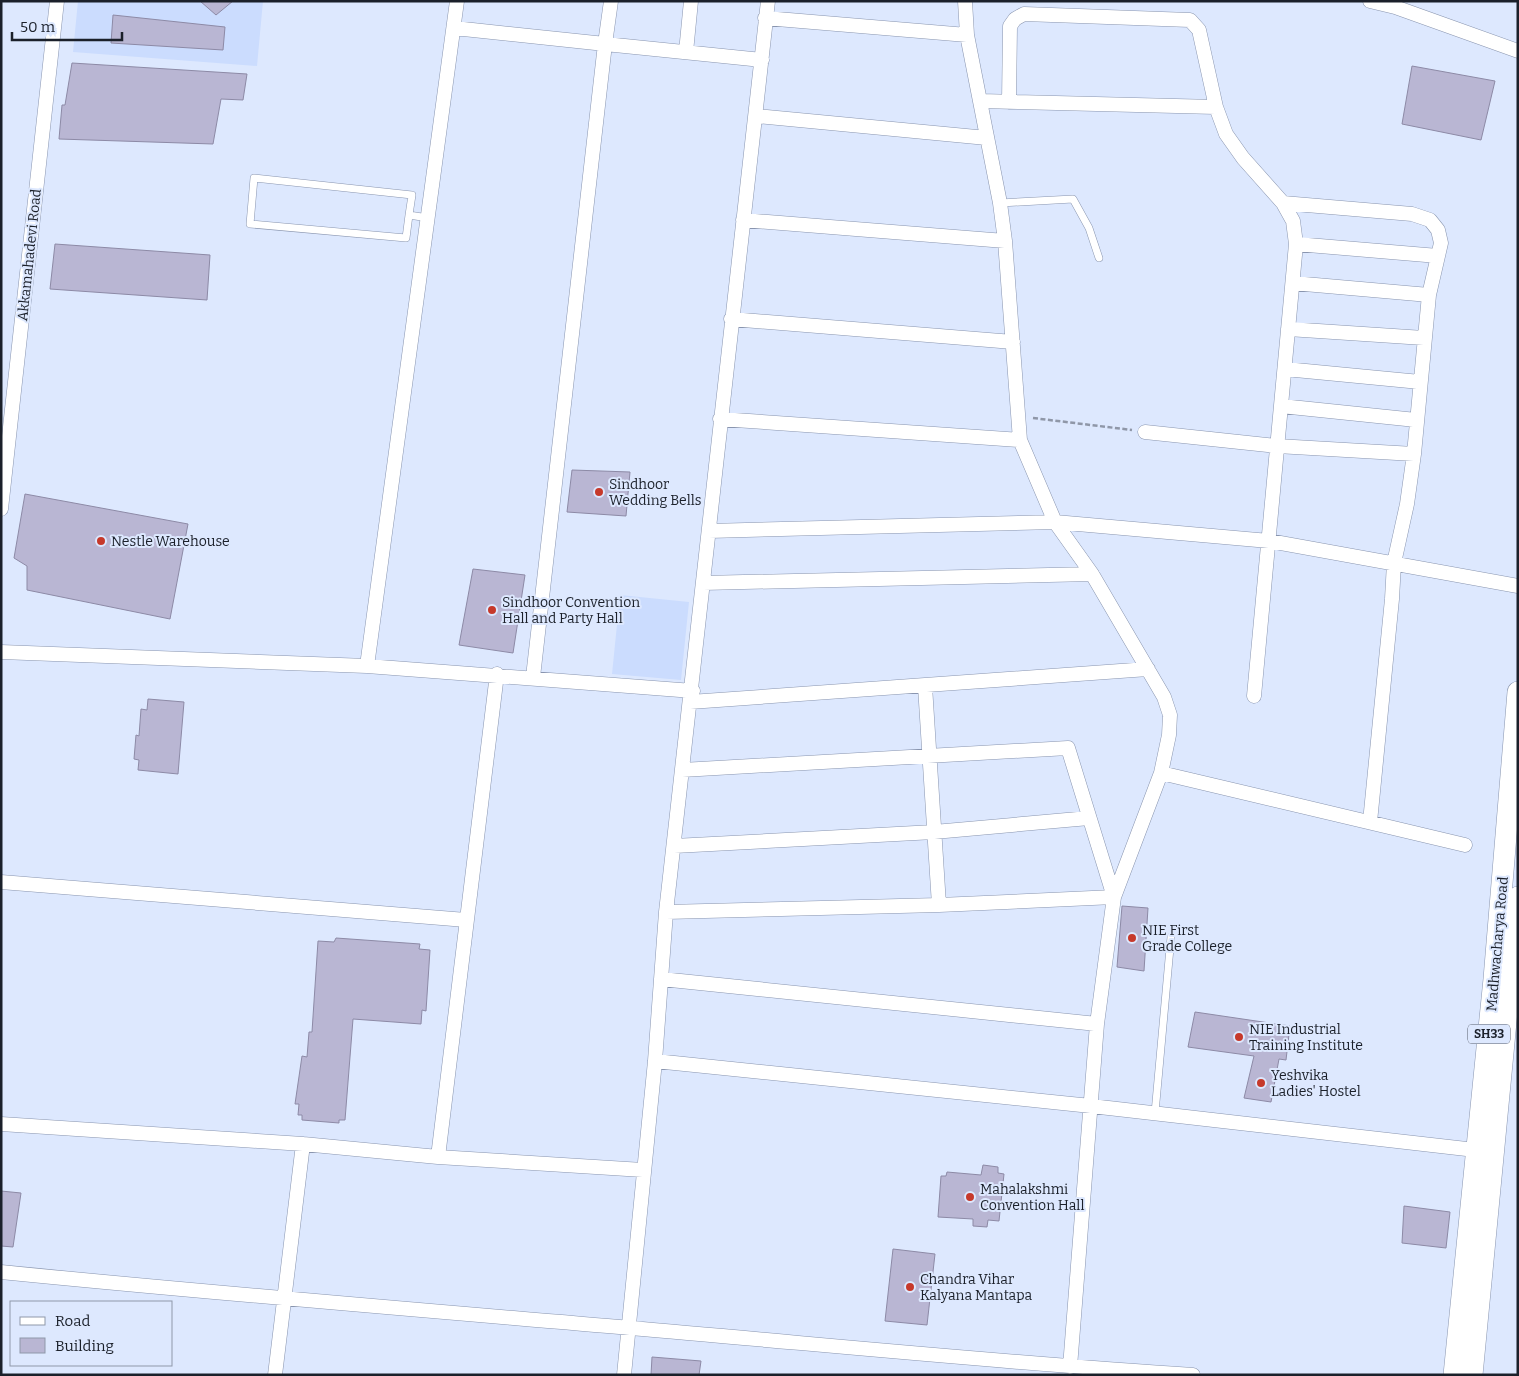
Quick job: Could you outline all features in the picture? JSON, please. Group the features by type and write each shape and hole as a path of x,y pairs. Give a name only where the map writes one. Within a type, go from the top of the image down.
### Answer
{"main road":[{"name":"Madhwacharya Road","path":"1472,1375 1486,1152 1512,823 1518,692"},
{"name":"Madhwacharya Road","path":"1454,1375 1486,1152 1518,897"}],"street":[{"name":"Akkamahadevi Road","path":"1,509 57,1"},
{"path":"367,666 457,1"},
{"path":"533,677 611,1"},
{"path":"686,52 691,1"},
{"path":"624,1375 655,1061 666,912 768,1"},
{"path":"965,1 967,35 1000,203 1005,241 1020,440 1055,522 1092,574 1164,697 1170,715 1169,736 1161,772 1114,897 1097,1024 1070,1367"},
{"path":"1370,1 1395,7 1518,51"},
{"path":"1009,102 1010,26 1014,18 1024,14 1190,20 1199,30 1216,107 1226,134 1243,158 1283,203 1293,221 1296,244 1293,283 1254,696"},
{"path":"766,18 967,35"},
{"path":"454,28 762,60"},
{"path":"981,101 1216,107"},
{"path":"756,116 987,138"},
{"path":"1283,203 1412,214 1430,220 1438,230 1441,243 1429,295 1408,504 1394,563 1370,822"},
{"path":"743,220 1005,241"},
{"path":"1296,244 1438,256"},
{"path":"1293,283 1429,295"},
{"path":"731,319 1013,342"},
{"path":"1288,328 1424,338"},
{"path":"1284,369 1420,382"},
{"path":"1281,406 1416,420"},
{"path":"720,419 1020,440"},
{"path":"1145,432 1278,446 1414,454"},
{"path":"709,531 1055,522 1269,540 1518,586"},
{"path":"703,583 1092,574"},
{"path":"1,652 367,666 497,674 691,697 924,686 1148,669"},
{"path":"438,1157 497,674"},
{"path":"924,686 939,905"},
{"path":"682,770 929,758 1068,748 1114,897"},
{"path":"1161,772 1465,845"},
{"path":"674,846 934,832 1090,818"},
{"path":"1,882 466,920"},
{"path":"666,912 939,905 1114,897"},
{"path":"661,979 1097,1024"},
{"path":"655,1061 1155,1113 1486,1152"},
{"path":"1,1124 303,1144 438,1157 643,1170"},
{"path":"275,1375 303,1144"},
{"path":"1,1272 285,1300 1070,1367 1193,1375"}],"lane":[{"path":"254,178 412,195 409,215 406,238 250,224 254,178"},
{"path":"1000,203 1073,198 1089,228 1099,258"},
{"path":"409,215 428,218"},
{"path":"1155,1113 1172,937"}],"path":[{"path":"1019,416 1145,432"}],"shaded area":[{"path":"78,1 263,1 257,66 73,52"},
{"path":"620,595 689,602 681,680 612,674"}],"building":[{"path":"200,1 233,1 216,15"},
{"path":"113,15 225,27 223,50 111,43"},
{"path":"72,63 247,74 243,100 221,99 213,144 59,139 62,105 65,105"},
{"path":"1412,66 1495,81 1481,140 1402,124"},
{"path":"55,244 210,255 207,300 50,289"},
{"name":"Sindhoor Wedding Bells","path":"572,470 630,472 626,516 567,512"},
{"name":"Nestle Warehouse","path":"25,494 188,524 170,619 27,590 27,566 14,558"},
{"name":"Sindhoor Convention Hall and Party Hall","path":"473,569 525,575 513,653 459,645"},
{"path":"148,699 184,702 178,774 138,770 139,760 134,759 136,735 139,736 141,709 147,710"},
{"name":"NIE First Grade College","path":"1122,906 1148,908 1144,971 1117,967"},
{"path":"336,938 420,944 419,949 430,950 426,1011 422,1010 421,1024 353,1019 345,1120 339,1120 339,1123 302,1120 302,1115 298,1115 299,1104 295,1104 302,1056 307,1057 309,1032 312,1032 318,941 334,942"},
{"name":"NIE Industrial Training Institute","path":"1195,1012 1290,1026 1286,1060 1279,1059 1271,1102 1244,1098 1254,1056 1188,1047"},
{"name":"Mahalakshmi Convention Hall","path":"983,1165 998,1167 998,1173 1004,1174 999,1221 988,1220 987,1227 973,1226 973,1219 938,1217 941,1176 946,1176 947,1172 981,1175"},
{"path":"1,1191 21,1193 13,1247 1,1246"},
{"path":"1404,1206 1450,1212 1446,1248 1402,1243"},
{"name":"Chandra Vihar Kalyana Mantapa","path":"893,1249 935,1254 927,1325 885,1321"},
{"path":"652,1357 701,1361 699,1375 651,1375"}],"place":[{"name":"Sindhoor Wedding Bells","path":"599,492"},
{"name":"Nestle Warehouse","path":"101,541"},
{"name":"Sindhoor Convention Hall and Party Hall","path":"492,610"},
{"name":"NIE First Grade College","path":"1132,938"},
{"name":"NIE Industrial Training Institute","path":"1239,1037"},
{"name":"Yeshvika Ladies' Hostel","path":"1261,1083"},
{"name":"Mahalakshmi Convention Hall","path":"970,1197"},
{"name":"Chandra Vihar Kalyana Mantapa","path":"910,1287"}]}
